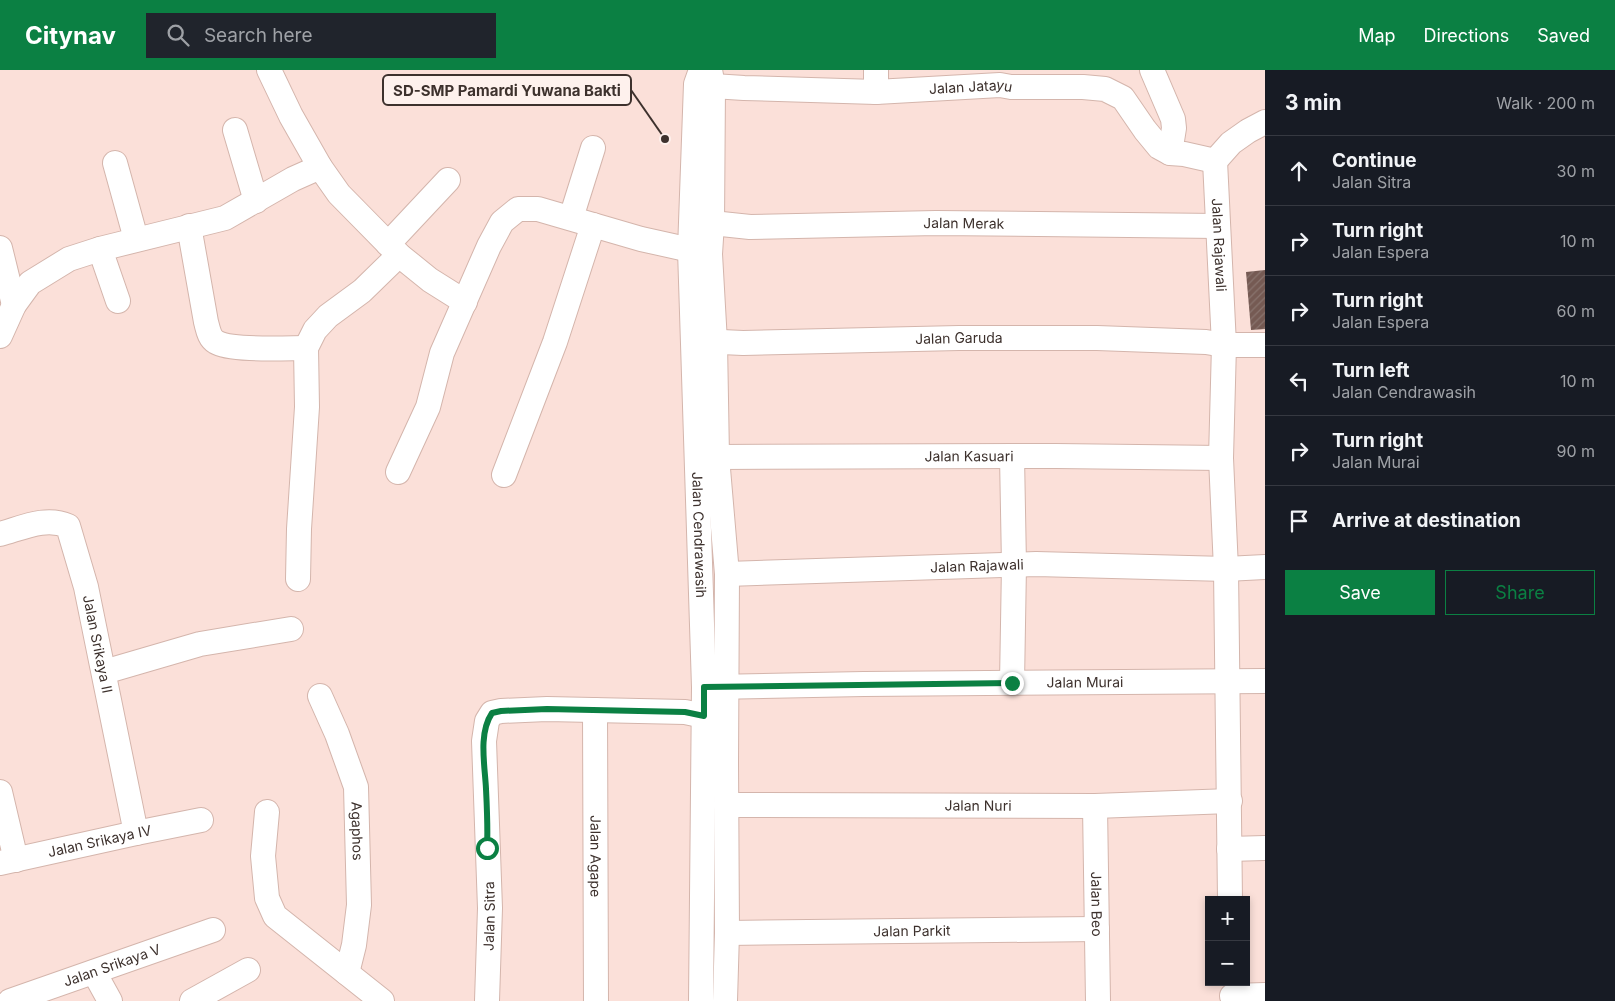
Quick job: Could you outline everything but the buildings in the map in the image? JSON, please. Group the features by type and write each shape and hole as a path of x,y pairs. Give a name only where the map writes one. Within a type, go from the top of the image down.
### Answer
{"street":[{"path":"269,70 291,116 320,167 340,194 393,249 430,280 465,302"},
{"path":"1152,70 1173,119 1174,128 1170,152"},
{"name":"Jalan Jatayu","path":"705,78 1000,85 1011,78 1105,89 1124,98 1144,130 1160,147 1170,152 1215,161"},
{"name":"Jalan Cendrawasih","path":"700,252 712,223 705,78"},
{"name":"Jalan Cendrawasih","path":"701,1001 704,716 704,342 700,252 705,78"},
{"path":"1215,161 1231,143 1248,130 1265,122"},
{"path":"235,130 256,200"},
{"path":"504,475 556,342 582,222 593,148"},
{"name":"Jalan Rajawali","path":"1215,161 1224,345 1222,458 1226,568 1230,896"},
{"path":"115,163 136,240"},
{"path":"0,336 14,305 30,283 69,259 100,249 225,218 293,179 320,167"},
{"path":"298,579 299,529 307,408 306,348 315,330 328,316 362,291 448,180"},
{"path":"398,472 428,407 442,353 489,246 502,222 518,209 538,209 641,240 700,252"},
{"name":"Jalan Merak","path":"712,223 750,227 936,223 1218,226"},
{"path":"189,226 206,322 210,336 215,342 227,347 306,348"},
{"path":"0,248 14,305"},
{"path":"100,249 118,301"},
{"name":"Jalan Garuda","path":"704,342 1097,338 1206,342 1224,345 1265,345"},
{"name":"Jalan Cendrawasih","path":"704,342 717,457 727,574 727,933 725,1001"},
{"path":"1012,456 1014,565 1012,683"},
{"name":"Jalan Kasuari","path":"717,457 1012,456 1222,458"},
{"name":"Jalan Srikaya II","path":"0,534 43,522 59,522 68,526 86,587 136,833"},
{"name":"Jalan Rajawali","path":"727,574 1014,565 1226,568"},
{"path":"1226,568 1265,567"},
{"path":"104,672 200,644 290,629"},
{"name":"Jalan Murai","path":"704,687 1265,682"},
{"name":"Agaphos","path":"320,696 337,734 356,787 359,905 354,945 347,973"},
{"name":"Jalan Sitra","path":"487,1001 490,908 484,741 487,721 492,713 501,711 547,709 595,710"},
{"path":"595,710 685,712 704,716"},
{"name":"Jalan Agape","path":"595,710 596,1001"},
{"path":"0,792 8,861"},
{"name":"Jalan Nuri","path":"726,805 1096,806 1230,801"},
{"name":"Jalan Beo","path":"1096,806 1098,1001"},
{"path":"267,812 263,856 267,898 275,916 382,1001"},
{"name":"Jalan Srikaya IV","path":"8,861 201,820"},
{"path":"1229,849 1265,848"},
{"name":"Jalan Parkit","path":"727,933 1097,929"},
{"name":"Jalan Srikaya V","path":"10,1001 213,930"},
{"path":"192,1001 248,970"},
{"path":"94,972 110,1001"},
{"path":"1231,993 1263,997"}],"place":[{"name":"SD-SMP Pamardi Yuwana Bakti","path":"665,139"}],"route":[{"path":"487,848 488,828 484,741 487,721 492,713 547,709 685,712 704,716 704,687 1012,683"}]}
